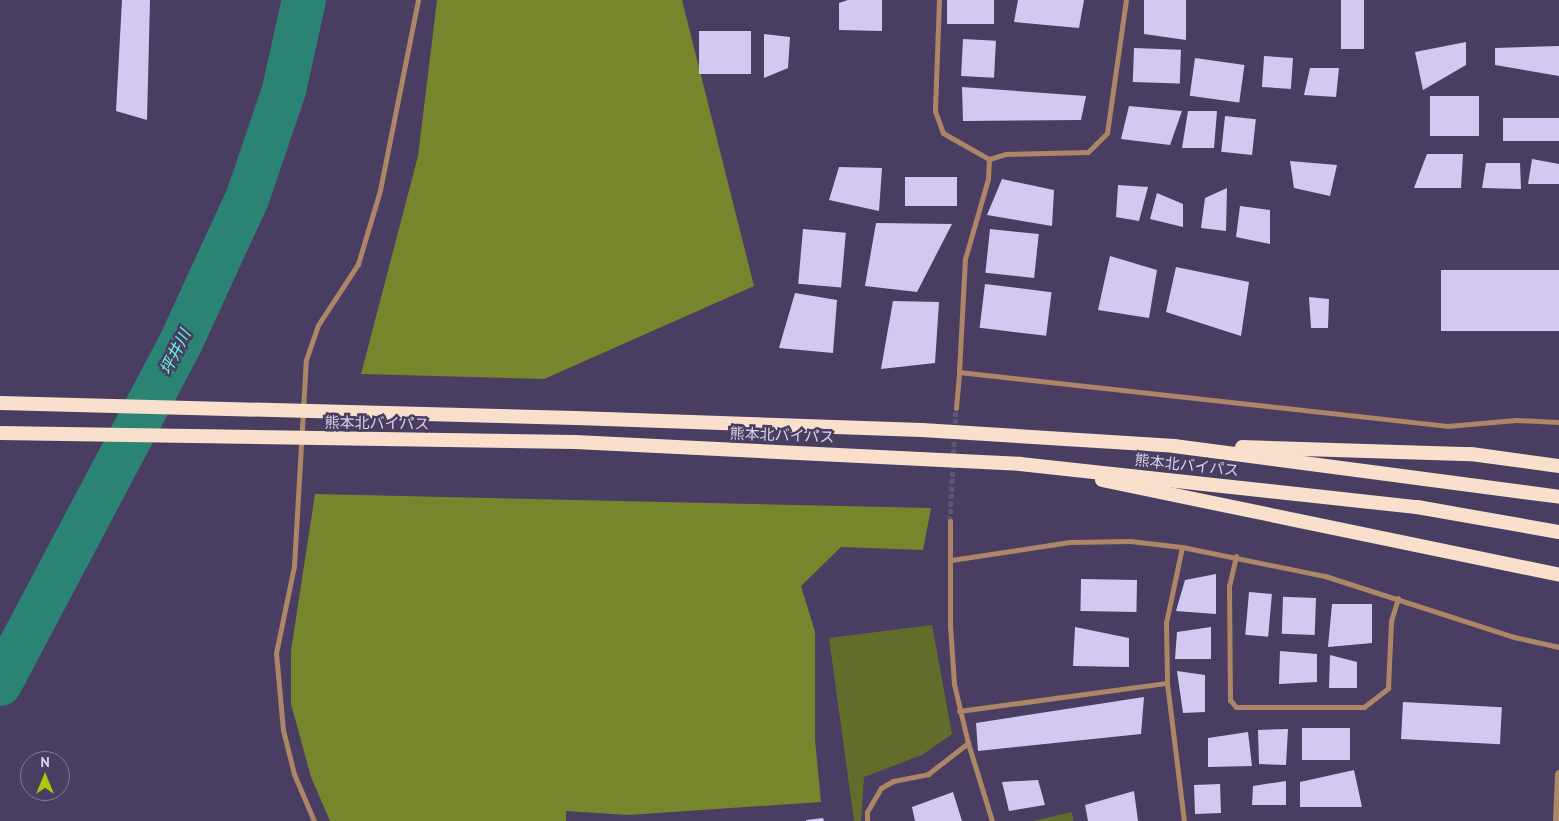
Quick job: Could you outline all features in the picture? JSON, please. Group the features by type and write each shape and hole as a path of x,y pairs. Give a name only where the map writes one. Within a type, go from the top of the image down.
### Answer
{"highway":[{"name":"熊本北バイパス","path":"0,403 576,418 931,431 1174,446 1559,497"},
{"name":"熊本北バイパス","path":"0,434 575,442 1020,464 1417,507 1559,532"},
{"path":"1174,446 1472,454 1559,466"},
{"path":"1020,464 1559,575"}],"street":[{"path":"314,821 294,774 283,730 276,653 294,566 306,360 318,325 358,264 380,190 418,0"},
{"path":"939,0 935,111 943,133 989,159 1005,154 1088,152 1107,133 1126,0"},
{"path":"956,408 965,259 988,179 989,159"},
{"path":"959,372 1438,425 1516,420 1559,422"},
{"path":"950,521 950,625 959,711 992,821"},
{"path":"951,560 1070,542 1130,541 1182,547 1236,556 1325,576 1514,637 1559,647"},
{"path":"1182,547 1166,623 1166,683 1184,821"},
{"path":"1236,556 1230,605 1230,700 1236,707 1364,707 1388,688 1391,621 1398,598"},
{"path":"959,711 1166,683"},
{"path":"867,821 870,806 882,788 893,781 928,774 968,743"},
{"path":"1557,821 1559,774"}],"green space":[{"path":"437,0 682,0 754,286 544,379 361,374 418,156"},
{"path":"315,494 931,508 923,550 841,547 801,586 815,632 815,740 821,802 628,815 566,811 566,821 330,821 311,777 291,704 291,651"},
{"path":"932,625 952,734 922,755 864,777 861,821 854,821 829,638"},
{"path":"1072,812 1073,821 1033,821"}],"building":[{"path":"122,0 150,0 147,120 116,111"},
{"path":"848,0 882,0 882,31 839,30 839,3"},
{"path":"947,0 994,0 994,24 947,24"},
{"path":"1018,0 1084,0 1079,28 1014,22"},
{"path":"1144,0 1186,0 1186,40 1144,34"},
{"path":"1341,0 1364,0 1364,49 1341,49"},
{"path":"699,31 751,31 751,74 699,74"},
{"path":"764,34 790,37 788,68 764,78"},
{"path":"963,39 996,41 994,78 961,76"},
{"path":"1466,42 1466,65 1423,90 1415,52"},
{"path":"1559,46 1559,76 1495,65 1495,48"},
{"path":"1134,48 1181,50 1180,84 1133,82"},
{"path":"1264,56 1293,58 1291,89 1262,87"},
{"path":"1195,58 1245,65 1239,103 1190,96"},
{"path":"1310,68 1339,68 1336,97 1304,95"},
{"path":"962,87 1086,96 1081,120 963,121"},
{"path":"1430,96 1479,96 1479,136 1430,136"},
{"path":"1129,106 1182,111 1170,145 1121,139"},
{"path":"1188,111 1217,111 1214,148 1182,148"},
{"path":"1225,116 1256,119 1252,155 1221,152"},
{"path":"1503,118 1559,118 1559,141 1503,141"},
{"path":"1427,154 1463,154 1461,188 1414,188"},
{"path":"1532,159 1559,164 1559,184 1528,184"},
{"path":"1290,161 1337,165 1330,196 1294,188"},
{"path":"1486,163 1520,163 1521,189 1482,188"},
{"path":"839,167 882,168 879,211 829,200"},
{"path":"905,177 957,177 957,206 905,206"},
{"path":"1002,179 1054,190 1052,226 987,215"},
{"path":"1118,185 1148,187 1139,221 1116,217"},
{"path":"1227,188 1226,231 1201,228 1205,198"},
{"path":"1157,193 1183,204 1183,227 1150,219"},
{"path":"1240,206 1270,210 1270,244 1236,237"},
{"path":"876,223 952,224 917,292 865,286"},
{"path":"803,229 846,233 841,288 798,284"},
{"path":"990,229 1039,234 1034,278 985,273"},
{"path":"1110,256 1157,270 1149,318 1098,310"},
{"path":"1176,267 1249,282 1241,336 1166,312"},
{"path":"1441,270 1559,270 1559,331 1441,331"},
{"path":"985,284 1052,292 1046,336 980,328"},
{"path":"795,293 837,300 833,353 779,348"},
{"path":"1309,297 1329,299 1328,328 1311,328"},
{"path":"893,301 939,302 935,363 881,369"},
{"path":"1216,574 1216,614 1176,611 1185,580"},
{"path":"1081,579 1137,580 1136,612 1080,611"},
{"path":"1249,592 1272,594 1268,637 1245,635"},
{"path":"1283,597 1316,598 1315,635 1282,634"},
{"path":"1332,604 1372,604 1372,643 1328,647"},
{"path":"1075,627 1129,638 1129,667 1073,666"},
{"path":"1211,627 1211,659 1175,659 1177,632"},
{"path":"1280,651 1317,654 1317,682 1279,684"},
{"path":"1330,655 1357,662 1357,688 1329,688"},
{"path":"1177,671 1205,675 1205,712 1183,713"},
{"path":"1144,697 1141,734 978,751 976,723"},
{"path":"1403,702 1502,707 1500,744 1401,739"},
{"path":"1302,728 1350,728 1350,760 1302,760"},
{"path":"1288,729 1286,765 1259,764 1258,730"},
{"path":"1248,732 1252,766 1208,767 1208,738"},
{"path":"1354,770 1362,807 1300,807 1300,782"},
{"path":"1038,780 1045,805 1009,811 1002,782"},
{"path":"1286,781 1286,805 1252,805 1253,786"},
{"path":"1220,784 1221,813 1195,814 1194,785"},
{"path":"1134,791 1138,821 1088,821 1085,805"},
{"path":"953,792 962,821 915,821 912,807"},
{"path":"823,818 824,821 806,821 806,820"}],"waterway":[{"name":"坪井川","path":"0,684 181,342 248,196 284,90 304,0"}],"tunnel":[{"path":"950,521 956,408"}]}
